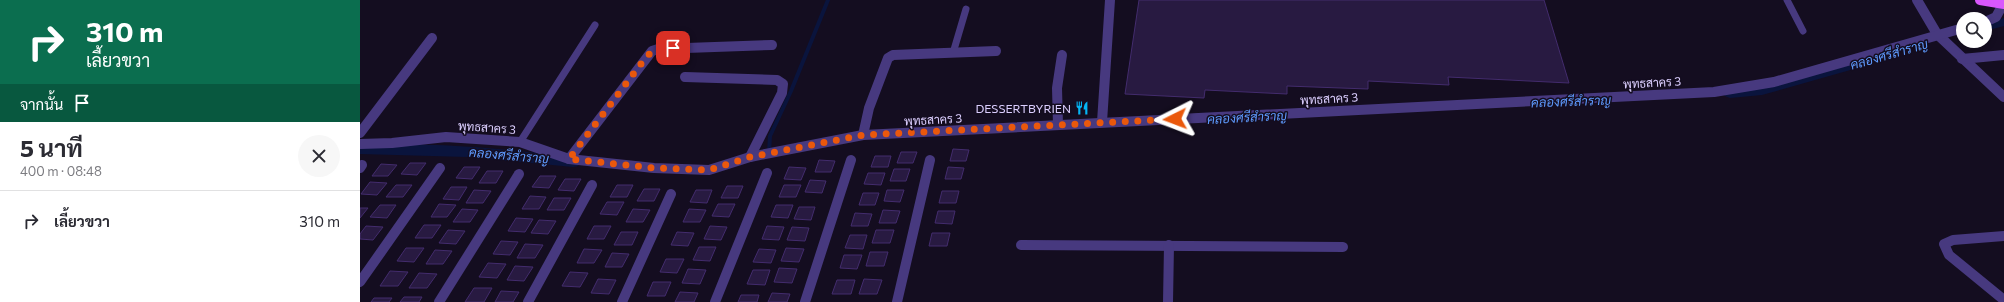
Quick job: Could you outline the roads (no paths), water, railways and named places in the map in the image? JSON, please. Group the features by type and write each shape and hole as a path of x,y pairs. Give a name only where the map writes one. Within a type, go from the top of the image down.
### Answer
{"main road":[{"path":"1980,0 2004,4"}],"street":[{"path":"1102,122 1110,0"},
{"path":"1917,0 1938,35 2004,97"},
{"path":"1992,19 1996,17 2004,4"},
{"name":"พุทธสาคร 3","path":"360,144 392,143 446,137 520,142 569,159 654,168 709,170 750,157 863,135 1714,92 1774,82 1956,30"},
{"path":"360,133 432,38"},
{"path":"569,159 652,51 658,49 772,45"},
{"path":"863,135 869,108 888,58 893,55 996,51"},
{"path":"1058,125 1057,88 1062,55"},
{"path":"1962,59 2004,55"},
{"path":"685,77 777,80 782,84 782,93 750,157"},
{"path":"805,302 850,160"},
{"path":"897,302 930,160"},
{"path":"360,282 440,168"},
{"path":"715,302 767,173"},
{"path":"439,302 519,174"},
{"path":"528,302 592,185"},
{"path":"622,302 671,194"},
{"path":"2004,236 1953,240 1944,244 1949,255 2004,300"},
{"path":"1021,245 1343,247"},
{"path":"1168,302 1169,245"}],"lane":[{"path":"1786,0 1804,31"},
{"path":"953,53 966,9"},
{"path":"520,142 595,25"}],"waterway":[{"path":"769,152 770,136 791,91 828,0"},
{"name":"คลองศรีสำราญ","path":"1992,25 2004,22"},
{"name":"คลองศรีสำราญ","path":"1730,93 1762,90 1863,62"},
{"name":"คลองศรีสำราญ","path":"360,149 414,149 467,152 573,162"}],"place":[{"name":"DESSERTBYRIEN","path":"1082,108"}]}
